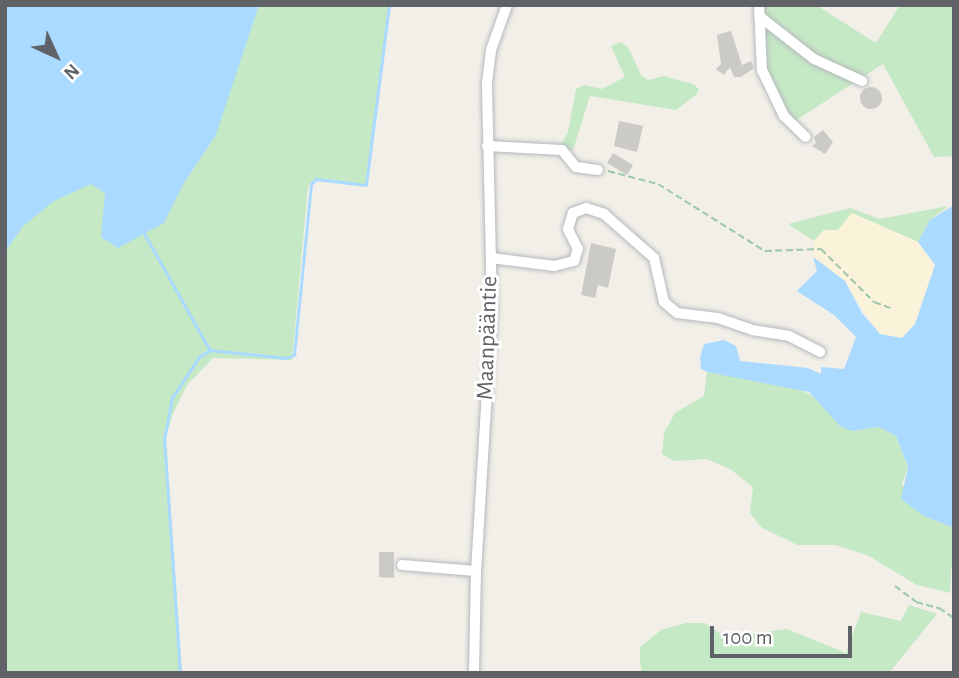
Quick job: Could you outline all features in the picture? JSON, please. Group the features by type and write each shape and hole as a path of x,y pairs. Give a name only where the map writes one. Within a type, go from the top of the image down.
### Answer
{"street":[{"name":"Maanpääntie","path":"474,673 476,571 492,307 487,146 490,61 507,5"},
{"path":"759,11 814,60 862,81"},
{"path":"759,11 762,70 784,117 806,137"},
{"path":"487,146 562,150 576,167 598,170"},
{"path":"491,258 554,266 574,261 578,249 568,229 573,213 586,208 604,214 654,258 664,302 677,313 789,335 820,352"},
{"path":"402,565 476,571"}],"path":[{"path":"598,170 658,184 765,251 821,249 874,302 893,309"},
{"path":"895,586 916,602 939,608 954,618"}],"green space":[{"path":"174,5 389,5 366,185 316,179 308,186 292,360 213,358 187,385 172,416 166,438 182,673 5,673 5,220"},
{"path":"759,5 816,5 876,43 900,5 954,5 954,156 934,157 883,64 790,124 762,70"},
{"path":"620,42 628,47 641,75 648,80 664,76 693,84 699,89 697,94 676,110 590,96 573,150 559,148 568,132 576,89 584,85 602,89 625,77 611,46"},
{"path":"948,206 930,220 918,242 852,213 838,230 824,230 814,241 788,224 850,208 880,219"},
{"path":"707,372 794,386 821,401 840,426 852,430 879,427 896,436 908,467 902,484 924,516 954,528 950,593 917,585 869,556 836,545 798,545 762,528 750,513 753,487 730,469 707,459 674,461 662,454 664,433 675,413 704,396"},
{"path":"909,605 937,614 889,673 642,673 640,647 661,630 686,623 705,623 725,637 787,629 846,653 861,612 901,621"}],"sand":[{"path":"852,213 918,242 935,265 915,324 902,338 880,334 855,298 820,259 813,257 814,241 824,230 838,230"}],"water":[{"path":"5,5 259,5 216,135 184,183 164,223 118,248 101,237 105,193 91,184 54,201 23,226 5,252"},
{"path":"954,205 954,528 924,516 901,499 908,467 896,436 879,427 852,431 840,426 809,392 707,372 701,369 700,357 704,344 724,340 736,346 740,361 808,368 821,374 821,367 844,369 856,337 834,315 797,291 817,271 813,257 845,281 862,313 880,334 902,338 915,324 935,265 918,242 930,220"}],"building":[{"path":"731,31 742,65 751,61 754,68 741,77 734,77 730,67 724,75 716,69 721,64 717,35"},
{"path":"871,87 879,90 882,98 879,106 871,109 863,106 860,98 863,90"},
{"path":"619,121 643,126 637,152 614,146"},
{"path":"823,130 833,142 825,154 812,146 816,143 814,137"},
{"path":"613,153 633,165 627,175 607,163"},
{"path":"591,243 616,249 608,288 598,285 595,298 581,295"},
{"path":"379,552 394,552 394,578 379,577"}],"waterway":[{"path":"180,673 164,440 172,398 199,357 210,350 286,358 294,355 311,184 316,179 366,185 389,5"},
{"path":"143,231 210,350"}]}
